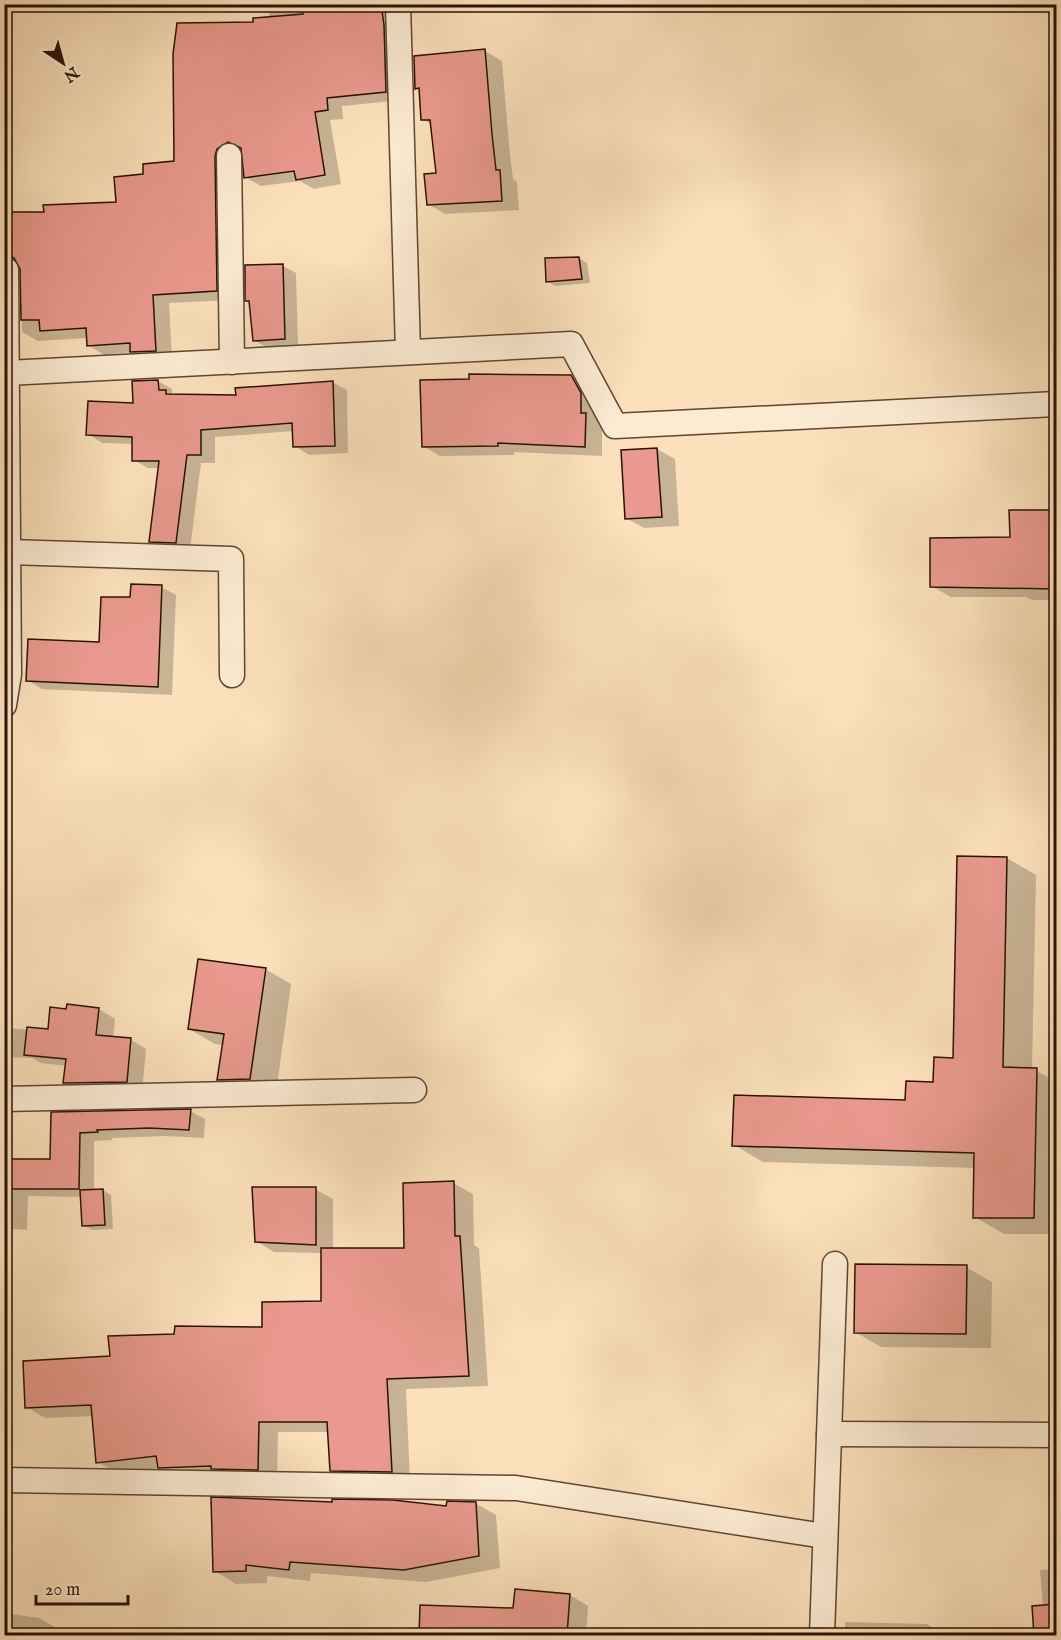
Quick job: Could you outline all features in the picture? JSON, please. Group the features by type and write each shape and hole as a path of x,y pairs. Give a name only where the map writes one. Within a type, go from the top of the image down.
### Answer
{"street":[{"path":"398,4 408,352"},
{"path":"229,156 232,362"},
{"path":"4,705 9,674 6,270"},
{"path":"7,373 571,344 615,426 1056,404"},
{"path":"9,552 231,559 232,675"},
{"path":"4,1099 414,1090"},
{"path":"822,1635 835,1264"},
{"path":"830,1434 1056,1435"},
{"path":"4,1480 516,1488 824,1536"}],"building":[{"path":"302,4 381,4 384,25 386,92 327,98 328,110 315,112 325,175 296,180 294,171 244,178 241,148 228,142 217,149 215,156 217,291 153,295 156,351 130,352 130,343 87,346 86,328 40,331 39,320 21,320 20,269 14,258 4,256 4,212 44,212 43,205 116,202 114,177 143,174 143,164 174,161 173,54 177,23 253,22 253,18 303,14"},
{"path":"485,49 496,170 500,170 502,201 427,205 424,174 436,173 430,120 421,120 419,88 415,89 414,56"},
{"path":"579,257 582,279 546,282 545,258"},
{"path":"283,264 285,339 253,341 249,301 245,301 245,265"},
{"path":"469,374 571,375 581,393 581,413 586,413 585,447 498,443 498,446 422,447 420,380 469,379"},
{"path":"158,380 159,390 166,390 166,394 236,395 235,388 333,381 335,446 293,447 292,423 201,430 201,455 187,455 176,543 149,542 159,461 132,461 132,437 86,435 88,401 133,403 132,381"},
{"path":"657,448 662,517 625,519 621,450"},
{"path":"1009,510 1056,510 1056,589 930,587 930,538 1010,537"},
{"path":"131,584 162,585 158,687 26,681 28,639 99,642 101,597 130,597"},
{"path":"957,856 1007,857 1003,1067 1037,1068 1034,1218 973,1218 974,1153 732,1146 734,1095 905,1100 906,1081 933,1082 934,1057 953,1058"},
{"path":"198,959 266,968 250,1079 217,1080 224,1034 188,1029"},
{"path":"67,1004 99,1008 96,1035 131,1038 127,1082 63,1083 66,1059 24,1055 27,1027 48,1029 50,1007 66,1009"},
{"path":"191,1109 189,1130 149,1128 80,1133 79,1189 4,1189 4,1159 50,1159 51,1112"},
{"path":"454,1181 455,1236 460,1236 469,1376 387,1379 392,1472 330,1471 327,1422 259,1422 258,1470 211,1469 211,1466 158,1468 156,1456 96,1463 91,1405 25,1408 23,1361 110,1356 108,1336 174,1334 175,1326 262,1327 262,1302 321,1301 321,1248 404,1248 403,1183"},
{"path":"252,1187 316,1187 316,1245 255,1242"},
{"path":"103,1189 105,1225 82,1226 80,1190"},
{"path":"855,1264 967,1265 966,1334 854,1333"},
{"path":"211,1497 332,1502 332,1499 393,1500 446,1506 447,1501 476,1502 479,1556 404,1570 290,1562 289,1570 246,1565 246,1571 213,1572"},
{"path":"515,1589 570,1594 567,1635 419,1635 420,1605 513,1608"},
{"path":"1056,1604 1056,1635 1034,1635 1032,1606"}]}
